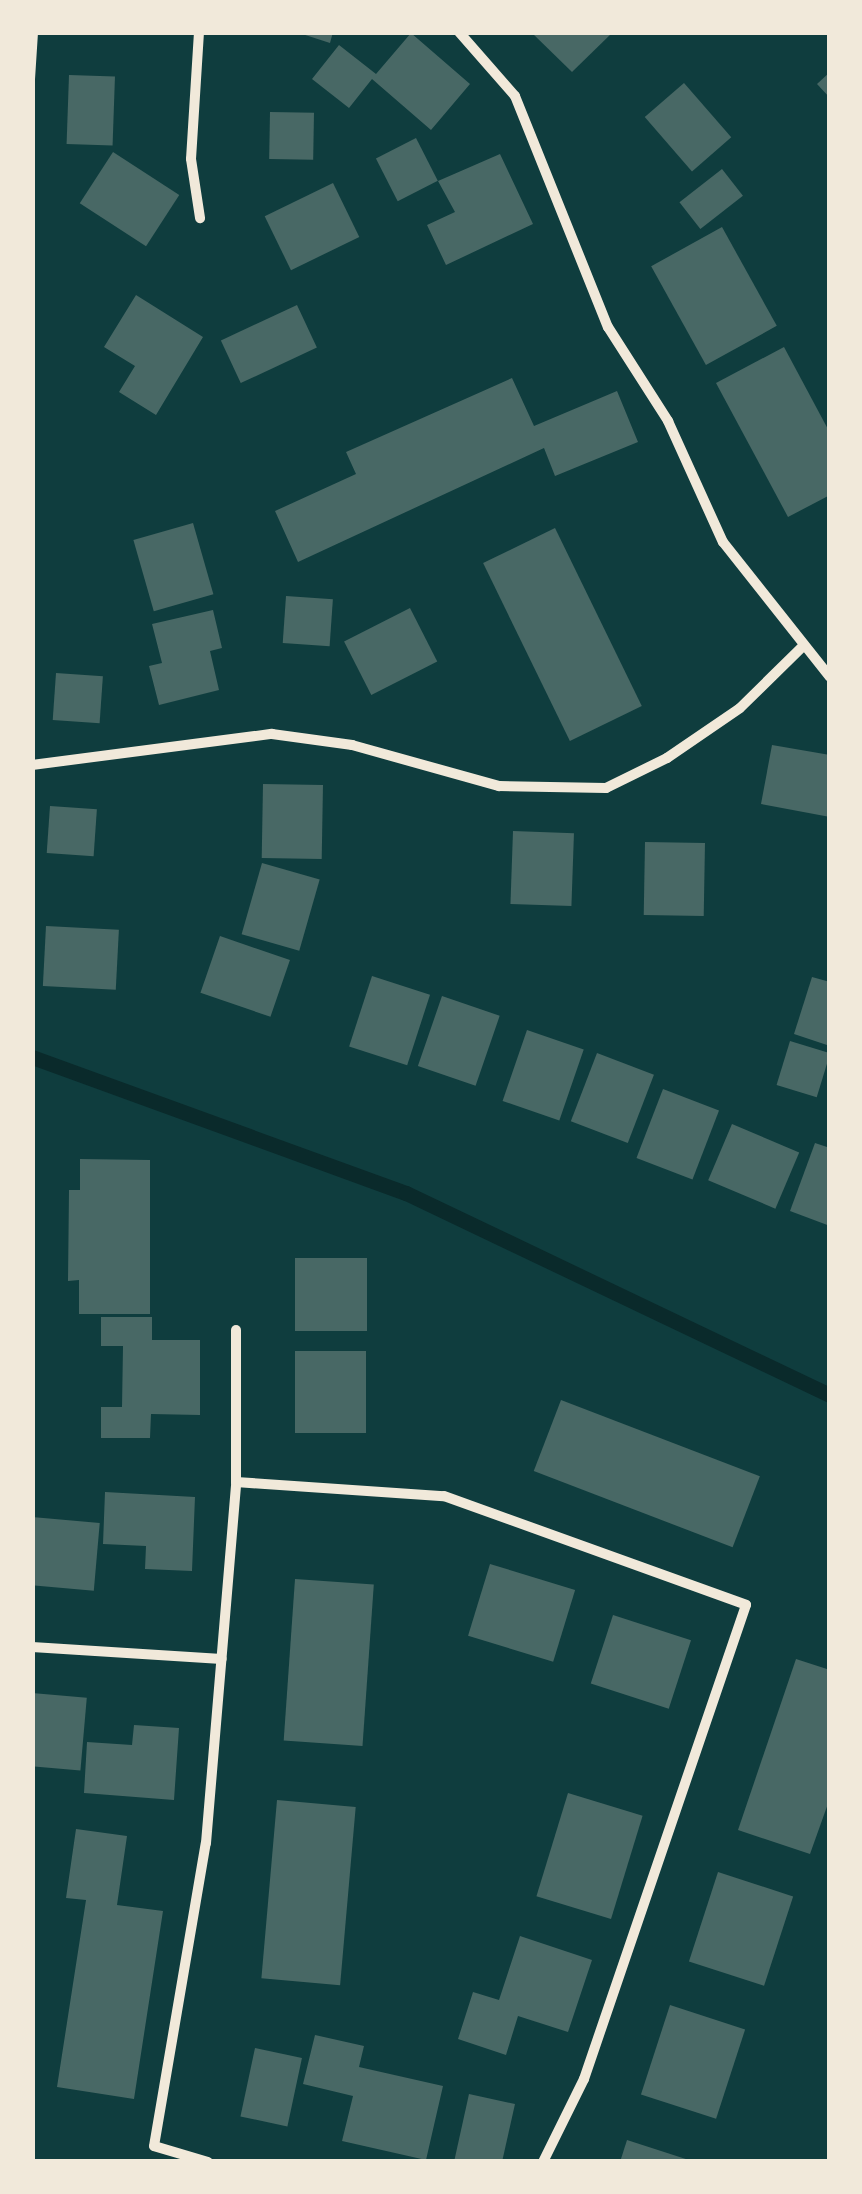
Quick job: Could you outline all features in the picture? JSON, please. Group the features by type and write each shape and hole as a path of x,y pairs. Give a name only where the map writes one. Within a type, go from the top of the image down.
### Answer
{"street":[{"path":"199,32 191,159 200,218"},
{"path":"460,33 515,96 608,327 668,420 723,542 830,677"},
{"path":"32,765 272,734 352,745 499,786 606,788 667,758 740,708 803,646"},
{"path":"208,2162 154,2146 206,1843 236,1482 236,1330"},
{"path":"236,1482 444,1496 746,1605 584,2079 543,2162"},
{"path":"32,1647 222,1659"}],"path":[{"path":"32,79 35,32"}],"building":[{"path":"296,32 333,32 330,43"},
{"path":"531,32 613,32 572,72"},
{"path":"411,33 470,84 431,130 372,79 349,108 312,79 339,45 376,74"},
{"path":"830,72 830,98 817,84"},
{"path":"69,75 115,77 113,146 67,144"},
{"path":"684,83 731,137 692,171 645,117"},
{"path":"270,112 314,113 313,160 269,159"},
{"path":"416,138 438,181 398,201 376,158"},
{"path":"113,152 179,195 146,246 80,203"},
{"path":"500,154 533,224 446,265 427,225 455,212 438,181"},
{"path":"722,169 743,196 700,229 679,202"},
{"path":"333,183 359,237 291,270 265,216"},
{"path":"722,227 777,326 706,365 651,266"},
{"path":"136,295 203,337 156,415 119,392 135,366 104,347"},
{"path":"297,305 317,348 241,383 221,340"},
{"path":"784,347 830,433 830,495 788,517 716,383"},
{"path":"512,378 534,426 617,391 638,442 555,476 544,448 298,562 275,511 356,474 346,452"},
{"path":"193,523 213,594 154,611 133,540"},
{"path":"555,528 642,706 570,741 483,563"},
{"path":"286,596 333,599 330,646 283,643"},
{"path":"410,608 437,661 371,695 344,642"},
{"path":"213,610 222,648 210,651 219,690 159,705 149,666 162,663 152,624"},
{"path":"56,673 103,676 100,723 53,720"},
{"path":"772,745 830,755 830,817 761,804"},
{"path":"263,784 323,785 322,859 262,858"},
{"path":"50,806 97,809 94,856 47,853"},
{"path":"513,831 574,833 571,906 510,904"},
{"path":"645,842 705,843 704,916 644,915"},
{"path":"262,863 320,880 299,951 242,934"},
{"path":"46,926 119,930 116,990 43,986"},
{"path":"220,936 290,960 270,1017 200,993"},
{"path":"372,976 430,995 407,1065 349,1046"},
{"path":"812,977 830,982 830,1046 794,1034"},
{"path":"442,996 500,1016 476,1086 418,1066"},
{"path":"527,1030 584,1050 559,1120 503,1101"},
{"path":"790,1041 830,1053 817,1097 777,1085"},
{"path":"597,1053 654,1075 628,1143 571,1121"},
{"path":"663,1089 719,1111 692,1180 636,1158"},
{"path":"732,1124 799,1153 775,1209 708,1180"},
{"path":"815,1143 830,1148 830,1226 790,1211"},
{"path":"80,1159 150,1160 150,1314 79,1314 79,1280 68,1281 69,1190 80,1190"},
{"path":"295,1258 367,1258 367,1331 295,1331"},
{"path":"101,1317 152,1317 152,1340 200,1340 200,1415 151,1414 150,1438 101,1438 101,1407 122,1407 123,1346 101,1346"},
{"path":"295,1351 366,1351 366,1433 295,1433"},
{"path":"561,1400 760,1476 733,1547 534,1471"},
{"path":"105,1492 195,1497 192,1571 145,1569 146,1546 103,1544"},
{"path":"32,1517 100,1523 94,1591 32,1585"},
{"path":"490,1564 575,1590 553,1662 468,1636"},
{"path":"295,1579 374,1585 363,1746 284,1741"},
{"path":"613,1615 691,1640 669,1709 591,1683"},
{"path":"796,1659 830,1670 830,1798 810,1854 738,1830"},
{"path":"32,1693 87,1698 80,1771 32,1766"},
{"path":"134,1725 179,1728 174,1800 84,1793 87,1742 132,1745"},
{"path":"568,1793 643,1816 611,1919 536,1896"},
{"path":"277,1800 356,1807 340,1985 261,1978"},
{"path":"76,1829 127,1836 117,1905 163,1911 134,2099 57,2087 86,1900 66,1898"},
{"path":"718,1872 793,1896 764,1986 689,1961"},
{"path":"520,1936 592,1960 568,2032 518,2016 506,2055 458,2039 473,1992 499,2000"},
{"path":"670,2005 745,2029 716,2119 641,2094"},
{"path":"315,2035 364,2046 359,2067 443,2086 426,2160 342,2141 353,2096 303,2084"},
{"path":"255,2048 302,2058 287,2126 240,2116"},
{"path":"469,2094 515,2104 502,2162 454,2162"},
{"path":"627,2140 692,2161 620,2162"}],"waterway":[{"path":"32,1057 406,1193 830,1395"}]}
